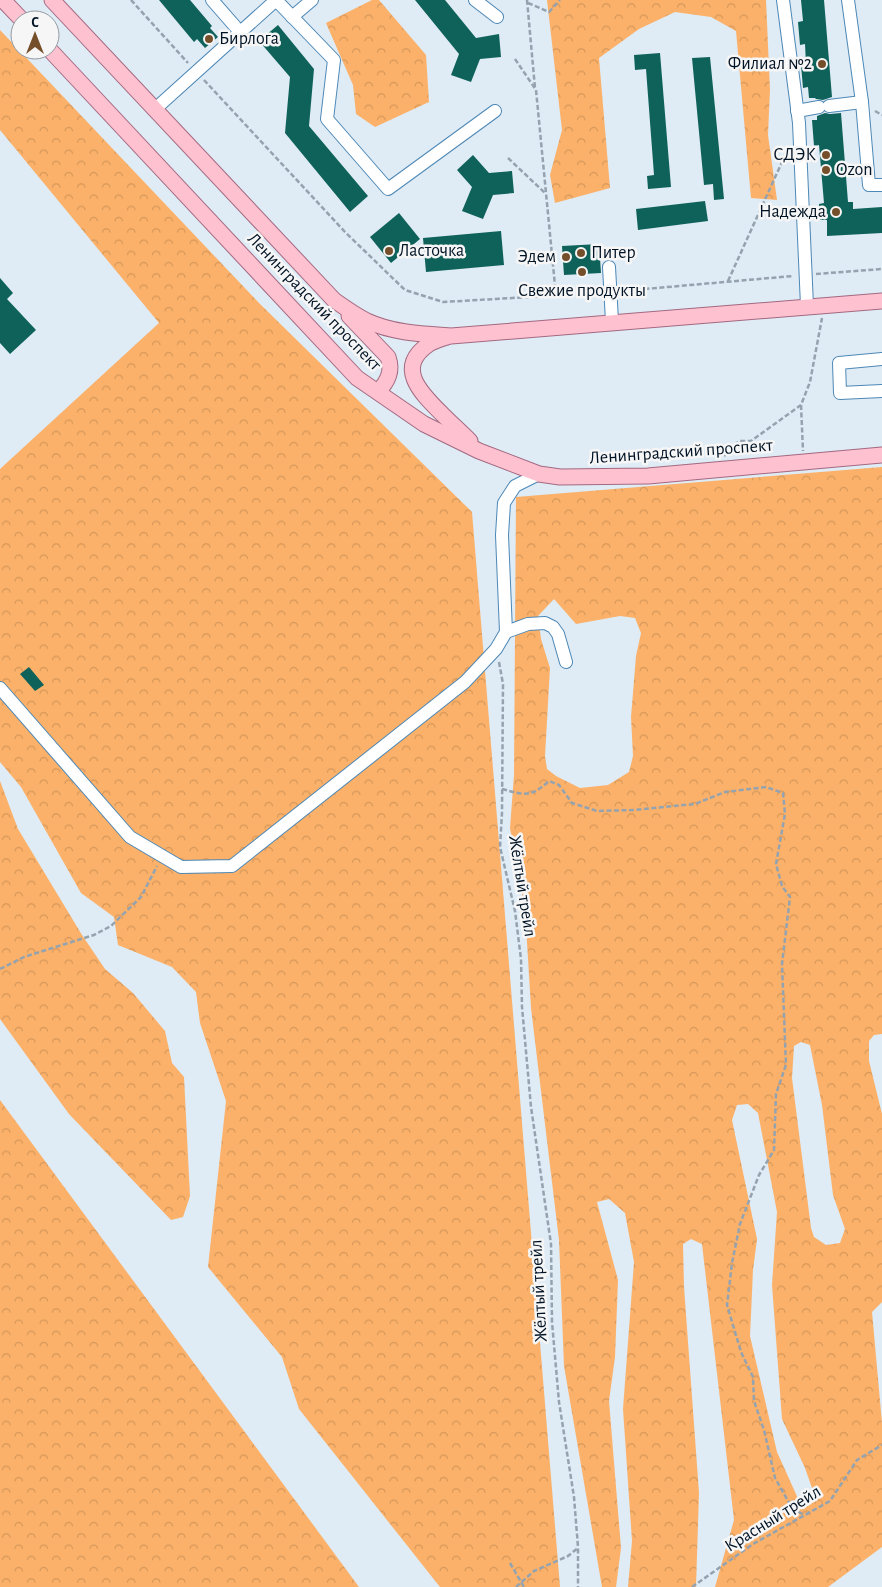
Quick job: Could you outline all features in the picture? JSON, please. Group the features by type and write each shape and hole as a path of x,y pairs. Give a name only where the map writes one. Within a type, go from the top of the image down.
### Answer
{"main road":[{"path":"3,0 12,10"},
{"name":"Ленинградский проспект","path":"52,0 334,300 366,320 392,330 451,336 612,321 882,301"},
{"name":"Ленинградский проспект","path":"59,60 357,378 424,424 479,451 540,474 560,477 648,476 882,455"},
{"path":"334,300 388,356 390,374 378,392"},
{"path":"451,336 430,344 418,354 413,366 413,378 421,393 479,451"}],"lane":[{"path":"154,110 276,0 334,60 327,119 388,190 495,111"},
{"path":"292,17 312,0"},
{"path":"475,0 497,17"},
{"path":"783,0 797,111 807,306"},
{"path":"848,0 862,102 869,185 882,185"},
{"path":"219,3 240,32"},
{"path":"797,111 862,102"},
{"path":"609,267 612,321"},
{"path":"882,359 839,363 840,393 882,390"},
{"path":"0,688 130,837 181,867 232,866 465,682 496,649 506,632 502,535 504,503 514,486 540,474"},
{"path":"506,632 528,624 545,623 553,627 558,634 566,662"}],"path":[{"path":"131,0 345,232 405,290 443,302 556,296 728,282 789,146"},
{"path":"556,296 528,2 550,12 560,0"},
{"path":"515,59 536,90"},
{"path":"508,158 546,194"},
{"path":"804,462 801,405 810,382 825,305"},
{"path":"717,470 726,453 739,441 751,441 801,405"},
{"name":"Жёлтый трейл","path":"496,649 503,684 500,847 515,911 521,959 522,1007 531,1107 551,1244 552,1322 559,1402 574,1497 578,1548 578,1587"},
{"path":"502,789 523,794 536,792 549,781 559,785 572,803 597,811 634,810 695,804 725,792 766,788 783,793 785,814 776,864 782,886 790,898 782,964 786,1065 776,1094 774,1150 759,1175 740,1224 732,1263 727,1305 741,1352 753,1378 754,1401 764,1430 775,1478 792,1508 804,1516"},
{"path":"0,969 24,957 94,935 111,926 142,898 162,856"},
{"name":"Красный трейл","path":"692,1587 753,1544 830,1501 857,1460 882,1445"},
{"path":"516,1587 534,1571 568,1556 578,1548"},
{"path":"510,1563 524,1587"}],"green space":[{"path":"372,0 379,0 426,55 429,102 375,127 356,114 353,85 326,23"},
{"path":"547,0 766,0 770,90 768,135 777,200 751,198 736,31 711,17 675,12 639,29 599,58 610,188 555,203 550,175 562,130"},
{"path":"0,30 10,41 10,60 28,60 259,303 472,512 560,1587 440,1587 299,1409 282,1357 208,1267 226,1101 200,1023 196,992 172,967 118,945 114,917 81,893 21,787 0,762 0,469 159,323 0,130"},
{"path":"882,467 882,1034 874,1035 869,1041 869,1061 882,1114 882,1302 872,1312 882,1423 882,1547 828,1587 715,1587 734,1520 702,1244 691,1239 683,1244 684,1287 699,1493 696,1587 628,1587 632,1541 623,1409 634,1262 625,1213 609,1199 597,1202 618,1280 615,1357 609,1401 621,1548 616,1587 602,1587 564,1366 559,1240 531,1008 525,909 510,828 514,775 516,497","holes":["554,599 576,624 620,616 635,618 641,633 636,656 631,717 633,756 629,772 608,785 580,788 556,776 547,769 545,756 550,668 541,639 538,616","801,1042 810,1045 822,1105 833,1195 845,1229 840,1243 826,1245 814,1237 811,1228 792,1078 794,1046","748,1104 758,1113 777,1212 772,1285 782,1419 805,1468 813,1491 812,1503 808,1506 803,1506 800,1503 777,1452 750,1336 753,1270 757,1239 732,1120 737,1105"]},
{"path":"0,781 18,829 82,935 105,969 133,993 165,1031 172,1063 184,1077 190,1196 183,1217 171,1220 69,1114 0,1019"},
{"path":"0,1100 359,1587 0,1587"}],"building":[{"path":"159,0 190,0 212,26 210,28 218,37 205,48 197,39 194,42"},
{"path":"415,0 445,0 476,38 499,34 501,57 480,59 471,82 451,75 459,54"},
{"path":"801,0 824,0 832,97 823,100 809,98 808,87 803,88 801,65 806,64 805,44 800,45 798,22 803,21"},
{"path":"278,25 314,69 309,126 368,196 350,212 285,133 290,77 259,41"},
{"path":"660,53 671,187 648,189 647,176 654,175 646,69 635,70 634,55"},
{"path":"710,57 724,199 714,200 713,184 704,185 692,58"},
{"path":"825,113 841,113 848,202 853,202 853,209 882,207 882,233 827,236 827,220 820,220 819,204 824,203 819,145 814,146 812,120 817,120 817,116"},
{"path":"473,155 489,173 512,171 514,193 493,195 483,219 462,211 472,187 457,170"},
{"path":"705,201 708,221 638,230 636,209"},
{"path":"399,213 420,239 391,263 370,237"},
{"path":"501,231 504,265 426,272 423,238"},
{"name":"Питер","path":"599,244 601,273 564,275 562,246"},
{"path":"0,278 13,293 7,299 36,330 10,354 0,343"},
{"path":"29,667 44,685 35,691 20,674"}],"place":[{"name":"Бирлога","path":"209,39"},
{"name":"Филиал №2","path":"822,64"},
{"name":"СДЭК","path":"826,155"},
{"name":"Ozon","path":"826,170"},
{"name":"Надежда","path":"836,212"},
{"name":"Ласточка","path":"389,251"},
{"name":"Питер","path":"581,253"},
{"name":"Эдем","path":"566,257"},
{"name":"Свежие продукты","path":"582,272"}]}
